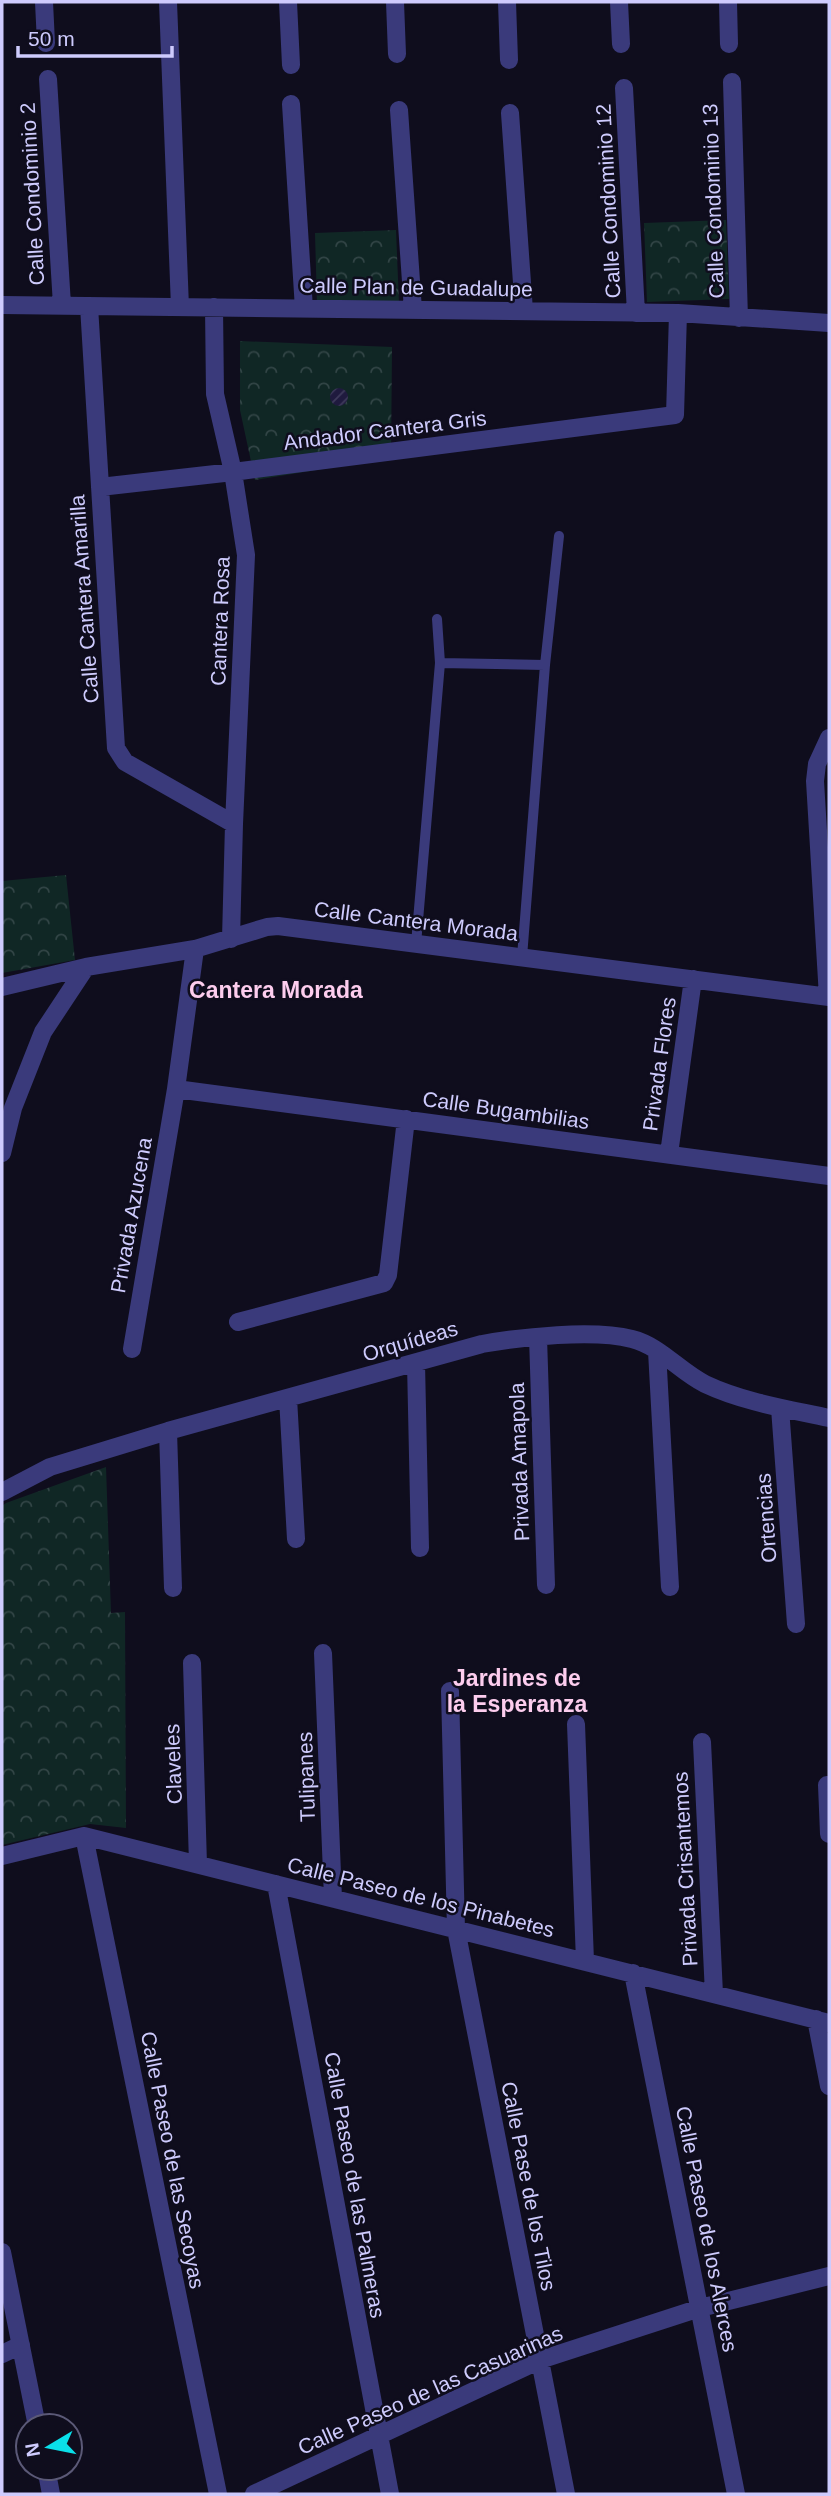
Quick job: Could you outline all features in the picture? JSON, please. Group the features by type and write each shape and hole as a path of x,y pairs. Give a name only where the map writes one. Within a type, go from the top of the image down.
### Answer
{"street":[{"path":"44,2 46,43"},
{"path":"168,2 180,307"},
{"path":"288,2 291,65"},
{"path":"395,2 397,54"},
{"path":"507,2 509,60"},
{"path":"619,2 621,44"},
{"path":"728,2 729,44"},
{"name":"Calle Condominio 2","path":"48,79 62,305"},
{"name":"Calle Condominio 13","path":"732,82 739,318"},
{"name":"Calle Condominio 12","path":"624,88 636,313"},
{"path":"290,104 304,309"},
{"path":"399,110 413,310"},
{"path":"510,113 524,311"},
{"name":"Calle Plan de Guadalupe","path":"2,305 678,313 829,323"},
{"name":"Calle Cantera Amarilla","path":"89,306 116,748 125,762 234,824"},
{"name":"Cantera Rosa","path":"214,307 215,394 233,472 247,573 231,939"},
{"name":"Andador Cantera Gris","path":"100,487 676,415 678,313"},
{"path":"829,738 817,764 815,781 829,997"},
{"name":"Calle Cantera Morada","path":"2,987 86,967 195,949 278,926 829,997"},
{"name":"Privada Azucena","path":"132,1349 176,1089 195,949"},
{"path":"2,1153 13,1108 43,1032 86,967"},
{"name":"Privada Flores","path":"669,1154 693,979"},
{"name":"Calle Bugambilias","path":"176,1089 829,1176"},
{"path":"238,1322 384,1283 388,1275 406,1119"},
{"name":"Orquídeas","path":"2,1492 50,1467 168,1431 482,1344 538,1337 606,1335 633,1339 657,1351 701,1382 780,1408 829,1418"},
{"name":"Privada Amapola","path":"538,1337 545,1585"},
{"path":"657,1351 670,1587"},
{"path":"416,1363 420,1548"},
{"path":"288,1398 296,1539"},
{"name":"Ortencias","path":"780,1408 796,1624"},
{"path":"168,1431 173,1588"},
{"name":"Tulipanes","path":"323,1653 333,1898"},
{"name":"Claveles","path":"192,1663 198,1864"},
{"name":"Calle Pase de los Tilos","path":"450,1691 456,1929 566,2494"},
{"path":"576,1724 585,1961"},
{"name":"Privada Crisantemos","path":"702,1742 714,1994"},
{"path":"827,1785 829,1834"},
{"name":"Calle Paseo de los Pinabetes","path":"2,1856 84,1836 823,2021"},
{"name":"Calle Paseo de las Secoyas","path":"84,1836 218,2494"},
{"name":"Calle Paseo de las Palmeras","path":"276,1884 390,2494"},
{"name":"Calle Paseo de los Alerces","path":"633,1973 736,2494"},
{"path":"823,2021 829,2086"},
{"path":"2,2252 34,2412"},
{"name":"Calle Paseo de las Casuarinas","path":"254,2494 540,2360 700,2308 829,2276"},
{"path":"2,2354 21,2345"}],"lane":[{"path":"522,957 545,665 559,536"},
{"path":"416,944 440,663 437,619"},
{"path":"440,663 545,665"}],"green space":[{"path":"726,220 729,299 647,302 644,223"},
{"path":"396,230 399,304 317,303 315,233"},
{"path":"240,341 392,347 391,458 255,480 240,410"},
{"path":"66,875 75,960 2,973 2,881"},
{"path":"106,1467 111,1613 125,1612 126,1828 90,1824 2,1845 2,1506"}],"building":[{"path":"335,388 343,388 348,397 346,404 335,406 330,401 330,393"}],"district":[{"name":"Cantera Morada","path":"276,990"},
{"name":"Jardines de la Esperanza","path":"517,1691"}]}
